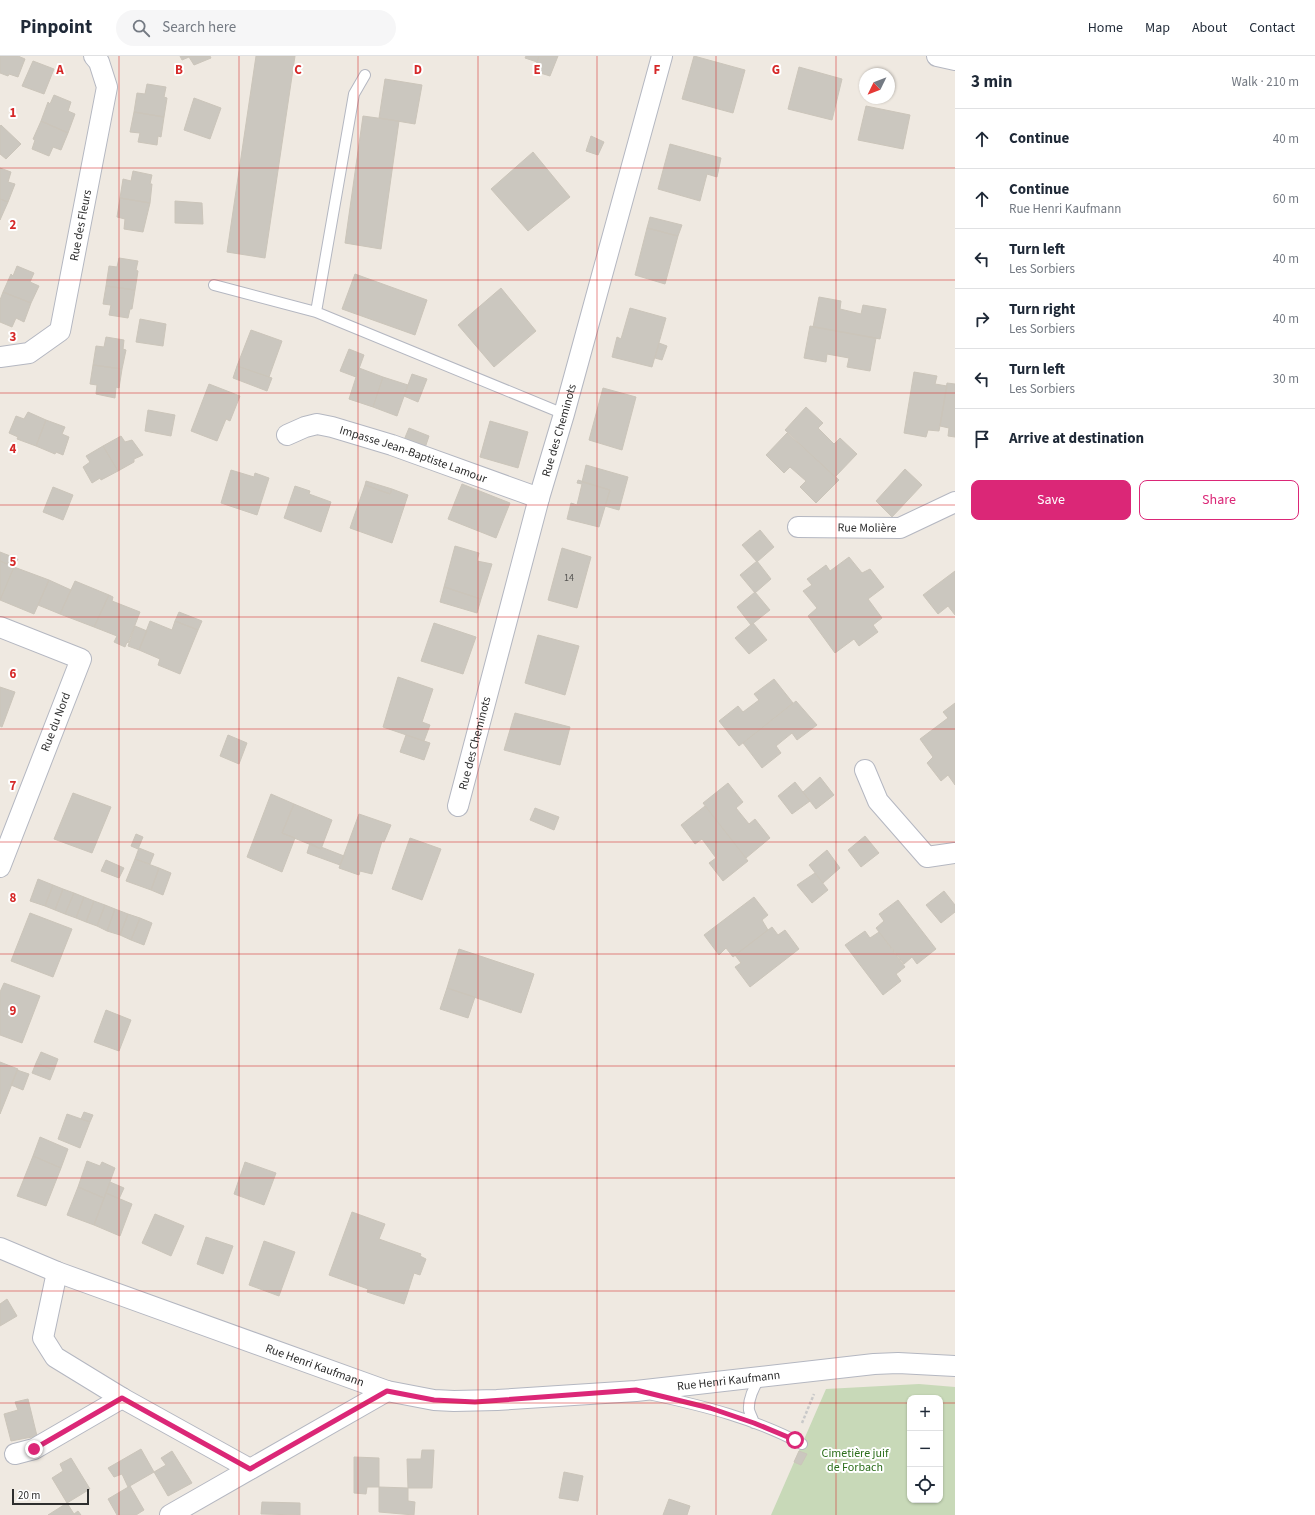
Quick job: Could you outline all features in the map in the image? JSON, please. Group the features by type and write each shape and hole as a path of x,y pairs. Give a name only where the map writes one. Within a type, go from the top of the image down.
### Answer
{"street":[{"name":"Rue des Fleurs","path":"0,357 29,353 60,331 107,87 99,62 94,56"},
{"name":"Rue des Cheminots","path":"458,806 539,498 564,414 662,56"},
{"path":"937,56 955,60"},
{"name":"Impasse Jean-Baptiste Lamour","path":"287,435 317,424 332,427 392,446 539,498"},
{"name":"Rue Molière","path":"798,527 900,528 955,502"},
{"name":"Rue du Nord","path":"0,627 81,659 0,866"},
{"path":"865,770 878,801 927,857 955,853"},
{"name":"Rue Henri Kaufmann","path":"0,1248 57,1272 387,1391 434,1400 475,1402 636,1390 874,1364 898,1363 955,1366"},
{"path":"57,1272 43,1338 55,1357 122,1398 250,1469"},
{"path":"170,1515 387,1391"},
{"path":"15,1454 34,1449 122,1398"}],"lane":[{"path":"316,312 354,94 366,75"},
{"path":"214,285 316,312 564,414"},
{"path":"754,1423 749,1410 751,1395 761,1376"},
{"path":"636,1390 710,1408 754,1423 798,1442"}],"path":[{"path":"798,1442 825,1369"}],"green space":[{"name":"Cimetière juif de Forbach","path":"919,1384 955,1387 955,1515 771,1515 826,1389"}],"building":[{"path":"0,56 18,56 25,59 18,77 0,73"},
{"path":"180,56 210,56 211,58 194,65 189,57 182,60"},
{"path":"256,56 295,56 265,258 227,252"},
{"path":"526,56 539,56 537,62 525,58"},
{"path":"539,56 558,56 550,76 534,71"},
{"path":"694,56 745,70 733,113 682,99"},
{"path":"33,61 54,69 44,94 22,86"},
{"path":"799,67 842,79 832,120 788,109"},
{"path":"385,79 422,85 415,124 379,118"},
{"path":"147,84 166,87 164,97 167,98 164,117 134,112 137,93 145,94"},
{"path":"54,95 71,102 68,111 75,114 68,133 41,121 48,102 50,104"},
{"path":"194,98 221,108 210,139 184,130"},
{"path":"866,106 910,115 903,149 858,140"},
{"path":"134,112 164,117 161,137 158,136 157,145 138,142 140,133 130,132"},
{"path":"363,116 399,121 381,249 345,243"},
{"path":"41,121 68,133 61,150 53,147 49,156 32,149 35,140 33,139"},
{"path":"1,125 21,144 6,159 0,154"},
{"path":"591,136 604,142 598,155 586,151"},
{"path":"670,144 721,158 717,177 707,174 700,201 658,189"},
{"path":"533,152 570,197 528,231 491,189"},
{"path":"0,168 11,172 8,182 15,184 8,202 0,199"},
{"path":"133,171 152,175 150,184 152,184 150,203 120,198 123,179 131,181"},
{"path":"120,198 150,203 143,232 124,229 125,219 117,217"},
{"path":"0,199 8,202 0,220"},
{"path":"175,201 202,203 203,224 175,223"},
{"path":"650,217 682,225 678,236 647,228"},
{"path":"647,228 678,236 665,284 635,275"},
{"path":"119,258 138,261 135,290 106,286 109,266 117,267"},
{"path":"17,266 34,273 30,282 39,286 31,303 3,292 11,274 13,276"},
{"path":"355,274 427,300 415,335 342,309"},
{"path":"106,286 135,290 132,309 130,309 128,318 109,315 111,305 103,304"},
{"path":"501,288 536,331 494,367 458,325"},
{"path":"3,292 31,303 24,322 16,318 12,327 0,322 0,300"},
{"path":"819,297 841,301 840,309 861,314 863,305 886,309 880,339 813,327"},
{"path":"630,308 666,318 652,367 612,357 617,337 621,339"},
{"path":"140,319 166,324 163,346 136,342"},
{"path":"810,326 876,338 870,371 847,367 849,358 827,354 826,362 804,358"},
{"path":"251,330 282,341 269,377 237,366"},
{"path":"106,337 124,340 123,349 126,350 122,369 93,365 96,346 104,347"},
{"path":"659,343 667,346 662,360 655,358"},
{"path":"349,349 364,355 356,377 340,371"},
{"path":"93,365 122,369 119,388 116,387 115,398 96,394 97,385 90,384"},
{"path":"237,366 272,378 267,391 233,378"},
{"path":"359,368 383,377 373,407 349,399"},
{"path":"914,372 937,376 935,384 947,386 939,431 928,430 926,437 904,433"},
{"path":"412,374 427,379 418,402 404,396"},
{"path":"383,377 408,385 397,416 373,407"},
{"path":"947,383 955,384 955,437 948,436 949,428 940,426"},
{"path":"209,384 240,396 230,421 226,419 217,441 191,431"},
{"path":"603,388 636,397 622,450 589,440"},
{"path":"806,407 823,423 818,428 834,444 840,438 857,454 835,477 785,430"},
{"path":"148,410 175,415 171,436 145,431"},
{"path":"28,412 46,420 36,446 17,439 18,437 9,433 16,416 24,419"},
{"path":"46,420 65,427 62,434 69,437 63,455 56,452 55,454 36,446"},
{"path":"490,421 528,432 518,468 480,457"},
{"path":"409,428 429,436 425,448 404,440"},
{"path":"787,433 839,480 816,503 800,487 806,481 790,467 784,473 766,455"},
{"path":"121,436 125,442 132,440 143,455 134,459 134,462 118,471 103,446"},
{"path":"103,446 118,471 92,483 83,467 90,462 86,456"},
{"path":"586,465 628,477 619,510 605,506 610,490 582,482"},
{"path":"905,469 922,485 892,517 876,501"},
{"path":"231,470 254,477 255,473 269,478 257,515 221,503"},
{"path":"578,480 610,490 599,527 567,519 571,503 577,505 582,484 577,483"},
{"path":"366,481 392,489 390,494 365,485"},
{"path":"462,484 510,503 496,538 448,519"},
{"path":"365,485 390,494 392,489 408,495 392,543 350,528"},
{"path":"295,486 310,491 309,494 331,502 321,532 284,518"},
{"path":"53,487 73,495 63,520 43,512"},
{"path":"760,530 774,547 757,562 742,545"},
{"path":"455,546 479,553 477,561 492,564 481,599 444,587"},
{"path":"562,548 591,557 577,608 548,600"},
{"path":"0,552 18,559 14,567 0,561"},
{"path":"849,557 862,573 870,569 884,587 868,599 882,618 873,625 878,632 859,646 854,639 835,653 808,616 817,608 803,591 812,585 807,579 826,565 830,571"},
{"path":"0,561 14,567 0,600"},
{"path":"757,561 771,579 755,593 740,575"},
{"path":"14,567 49,580 34,614 0,600"},
{"path":"955,571 955,615 948,606 938,614 923,595"},
{"path":"49,580 71,590 60,614 38,605"},
{"path":"75,581 109,595 94,627 60,614"},
{"path":"444,587 481,599 477,613 440,602"},
{"path":"755,592 770,610 751,625 737,607"},
{"path":"109,595 113,597 112,601 140,612 125,647 114,642 117,636 94,627"},
{"path":"179,612 202,621 198,630 175,621"},
{"path":"150,621 172,630 175,621 198,630 180,674 158,665 160,659 139,650"},
{"path":"434,623 476,637 463,674 421,661"},
{"path":"753,623 767,640 749,654 735,638"},
{"path":"135,626 147,631 139,650 128,646"},
{"path":"538,635 579,646 565,695 525,683"},
{"path":"398,677 433,689 422,722 430,725 424,741 383,727"},
{"path":"774,679 793,703 739,746 719,721 738,706 743,712 759,700 754,694"},
{"path":"0,687 15,692 2,727 0,726"},
{"path":"796,701 817,725 797,740 792,733 776,746 781,753 762,768 743,743"},
{"path":"955,703 955,785 948,775 941,781 927,763 933,757 920,739 948,718 943,712"},
{"path":"515,713 570,727 560,765 504,750"},
{"path":"228,735 247,743 239,764 220,756"},
{"path":"406,735 430,743 424,760 400,752"},
{"path":"820,777 834,795 816,809 803,792"},
{"path":"795,782 810,801 792,814 778,796"},
{"path":"728,783 743,802 736,808 749,824 755,819 770,838 746,858 703,803"},
{"path":"73,793 111,807 92,853 54,839"},
{"path":"271,794 294,804 282,833 295,838 282,872 247,857"},
{"path":"294,804 332,820 321,849 282,833"},
{"path":"705,806 748,861 723,881 709,863 716,858 702,839 695,844 681,825"},
{"path":"535,808 559,817 554,830 530,820"},
{"path":"359,814 391,825 384,842 382,841 372,874 360,871 359,875 339,868"},
{"path":"136,834 143,837 138,849 131,846"},
{"path":"865,836 879,853 861,867 848,850"},
{"path":"410,838 441,849 422,900 392,889"},
{"path":"310,843 321,849 321,847 344,856 340,865 307,853"},
{"path":"139,848 154,854 150,864 135,859"},
{"path":"827,850 840,868 823,883 809,865"},
{"path":"135,859 159,868 151,890 126,881"},
{"path":"106,860 124,868 119,878 101,871"},
{"path":"159,868 171,873 163,895 151,890"},
{"path":"815,873 828,890 812,903 797,885"},
{"path":"38,879 53,885 45,906 30,901"},
{"path":"53,885 63,889 55,910 45,906"},
{"path":"63,889 74,893 65,914 55,910"},
{"path":"944,891 955,905 955,912 941,923 926,905"},
{"path":"74,893 84,897 76,918 65,914"},
{"path":"84,897 94,901 86,922 76,918"},
{"path":"754,897 768,915 762,920 768,930 733,957 726,948 719,955 704,935"},
{"path":"898,900 936,949 917,964 912,957 904,964 876,928 884,921 879,914"},
{"path":"94,901 105,905 97,926 86,922"},
{"path":"105,905 115,909 107,931 97,926"},
{"path":"115,909 128,914 120,935 107,931"},
{"path":"30,913 72,929 53,977 11,961"},
{"path":"128,914 140,918 131,940 120,935"},
{"path":"140,918 152,923 144,945 131,940"},
{"path":"772,927 778,935 785,930 799,949 750,987 735,967 741,963 735,955"},
{"path":"865,931 870,938 879,932 905,967 896,974 901,981 883,995 845,945"},
{"path":"459,949 534,974 521,1013 447,988"},
{"path":"4,983 40,996 22,1043 0,1035 0,992"},
{"path":"447,988 475,997 468,1018 440,1009"},
{"path":"106,1010 131,1020 119,1051 94,1042"},
{"path":"41,1052 58,1059 54,1070 36,1063"},
{"path":"0,1062 18,1069 0,1114"},
{"path":"36,1063 54,1070 50,1080 32,1073"},
{"path":"17,1070 29,1074 23,1090 11,1085"},
{"path":"84,1112 93,1115 90,1122 81,1119"},
{"path":"67,1114 90,1122 80,1148 58,1139"},
{"path":"40,1137 68,1149 61,1168 33,1156"},
{"path":"33,1156 61,1168 46,1206 17,1196"},
{"path":"87,1161 100,1166 102,1162 115,1168 104,1198 78,1187"},
{"path":"245,1162 276,1173 264,1205 234,1194"},
{"path":"110,1182 124,1188 119,1199 106,1193"},
{"path":"78,1187 104,1198 94,1225 67,1215"},
{"path":"106,1193 132,1204 120,1236 94,1225"},
{"path":"352,1212 385,1224 379,1239 421,1254 420,1256 426,1259 420,1275 414,1273 404,1304 367,1292 368,1289 329,1275"},
{"path":"155,1214 184,1226 171,1256 142,1243"},
{"path":"206,1237 233,1246 223,1274 197,1264"},
{"path":"264,1241 295,1252 279,1296 249,1285"},
{"path":"7,1299 17,1316 0,1326 0,1304"},
{"path":"28,1399 37,1436 11,1441 4,1414 18,1410 15,1402"},
{"path":"141,1449 154,1472 128,1487 122,1474 114,1477 108,1468"},
{"path":"422,1450 434,1450 432,1488 408,1488 407,1459 421,1459"},
{"path":"172,1451 192,1483 168,1496 154,1472 166,1465 161,1458"},
{"path":"799,1451 807,1454 801,1465 794,1462"},
{"path":"354,1457 379,1458 379,1487 367,1487 366,1494 354,1493"},
{"path":"71,1458 90,1489 67,1503 52,1478 63,1471 60,1464"},
{"path":"564,1472 583,1476 578,1501 559,1498"},
{"path":"130,1486 144,1510 136,1515 117,1515 108,1499"},
{"path":"379,1487 408,1488 408,1501 415,1502 414,1515 379,1512"},
{"path":"669,1499 690,1506 687,1515 663,1515"},
{"path":"262,1502 300,1503 300,1515 261,1514"},
{"path":"67,1503 74,1514 78,1511 81,1515 48,1515"}],"route":[{"path":"34,1449 122,1398 250,1469 387,1391 434,1400 475,1402 636,1390 710,1408 754,1423 795,1440"}]}
